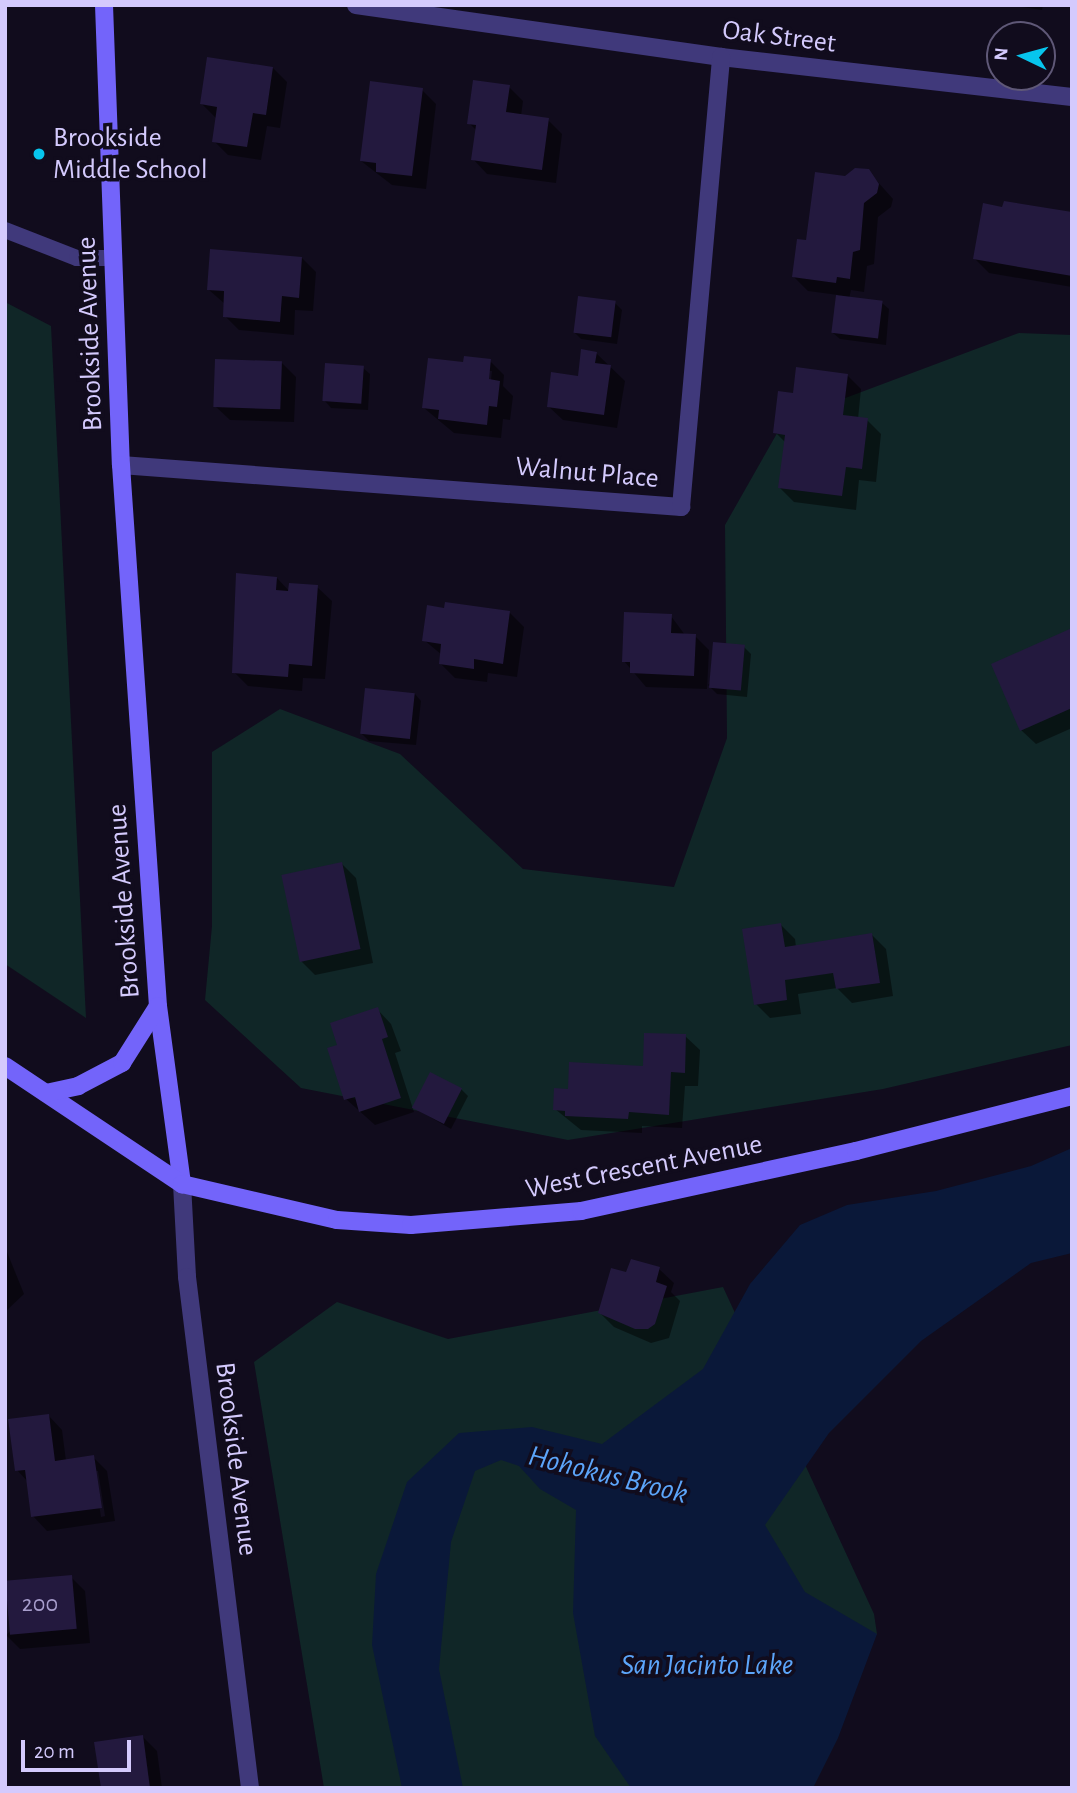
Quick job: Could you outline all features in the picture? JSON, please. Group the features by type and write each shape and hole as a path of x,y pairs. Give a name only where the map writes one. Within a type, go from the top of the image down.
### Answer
{"main road":[{"name":"Brookside Avenue","path":"104,5 121,465 158,1006 182,1184"},
{"path":"46,1093 78,1086 122,1063 158,1006"},
{"name":"West Crescent Avenue","path":"5,1066 182,1184 337,1220 411,1225 581,1211 689,1188 1072,1096"}],"street":[{"name":"Oak Street","path":"356,5 721,57 1072,97"},
{"name":"Walnut Place","path":"121,465 681,507 721,57"},
{"name":"Brookside Avenue","path":"182,1184 187,1278 250,1788"}],"lane":[{"path":"5,230 77,258 114,258"}],"green space":[{"path":"5,302 51,326 86,1018 5,964"},
{"path":"1019,333 1072,335 1072,1045 883,1089 568,1140 301,1088 205,1000 212,926 212,752 280,709 400,754 523,869 674,887 727,738 725,525 784,421"},
{"path":"723,1287 874,1614 877,1634 783,1788 324,1788 254,1362 337,1302 448,1339"}],"water":[{"name":"San Jacinto Lake","path":"1072,1148 1072,1253 1031,1263 921,1341 829,1433 765,1525 805,1592 877,1634 838,1738 813,1788 631,1788 595,1736 573,1613 576,1510 540,1489 519,1466 501,1460 475,1471 451,1542 439,1669 463,1788 402,1788 372,1645 376,1574 407,1482 459,1433 532,1427 602,1444 703,1369 750,1284 800,1225 847,1205 936,1191 1031,1166"}],"building":[{"path":"207,57 273,67 266,115 253,113 247,147 212,142 217,107 200,104"},
{"path":"473,80 510,85 506,112 549,118 542,170 471,160 476,125 467,124"},
{"path":"370,81 423,88 412,176 376,172 376,163 360,161"},
{"path":"855,168 869,169 879,184 877,193 864,203 860,250 853,252 850,279 837,277 836,283 792,277 797,239 806,240 815,172 845,176"},
{"path":"1004,201 1072,212 1072,276 973,259 983,203 1002,207"},
{"path":"210,249 302,257 299,298 282,296 280,322 223,317 224,291 207,290"},
{"path":"836,295 883,301 878,338 831,333"},
{"path":"578,296 616,301 611,337 573,333"},
{"path":"581,349 597,352 595,363 611,365 604,415 547,407 551,372 578,376"},
{"path":"464,356 491,359 489,379 500,381 497,407 489,406 487,425 438,419 439,410 422,408 428,358 463,362"},
{"path":"215,359 282,361 280,409 213,407"},
{"path":"325,363 364,366 361,404 322,401"},
{"path":"796,367 848,374 843,415 868,418 862,469 846,467 842,496 778,488 785,435 773,433 778,391 793,393"},
{"path":"236,573 277,577 276,590 288,591 289,583 318,585 312,666 289,664 288,677 232,673"},
{"path":"445,602 510,611 503,664 474,659 474,669 439,664 441,644 422,641 427,605 444,608"},
{"path":"624,612 672,614 671,633 696,634 694,676 630,673 630,662 622,662"},
{"path":"1072,628 1072,708 1020,731 991,664"},
{"path":"713,642 745,645 741,691 709,688"},
{"path":"365,688 415,693 410,739 360,734"},
{"path":"342,862 361,949 300,962 281,875"},
{"path":"781,923 785,947 872,933 880,983 836,989 833,973 785,980 787,1000 754,1005 742,929"},
{"path":"378,1007 388,1037 382,1039 401,1098 359,1112 355,1097 344,1100 327,1048 337,1045 330,1023"},
{"path":"644,1033 686,1034 685,1073 671,1072 669,1115 629,1112 628,1119 565,1116 565,1111 553,1110 554,1088 568,1089 569,1062 643,1066"},
{"path":"430,1072 462,1088 444,1124 412,1108"},
{"path":"631,1259 660,1267 656,1282 667,1286 655,1324 648,1329 635,1329 598,1313 611,1268 626,1272"},
{"path":"49,1414 55,1461 94,1455 102,1508 31,1517 25,1470 15,1471 8,1419"},
{"path":"72,1575 77,1629 10,1635 5,1581"},
{"path":"143,1735 150,1788 101,1788 94,1742"}],"place":[{"name":"Brookside Middle School","path":"39,154"}],"water label":[{"name":"Hohokus Brook","path":"608,1475"}]}
